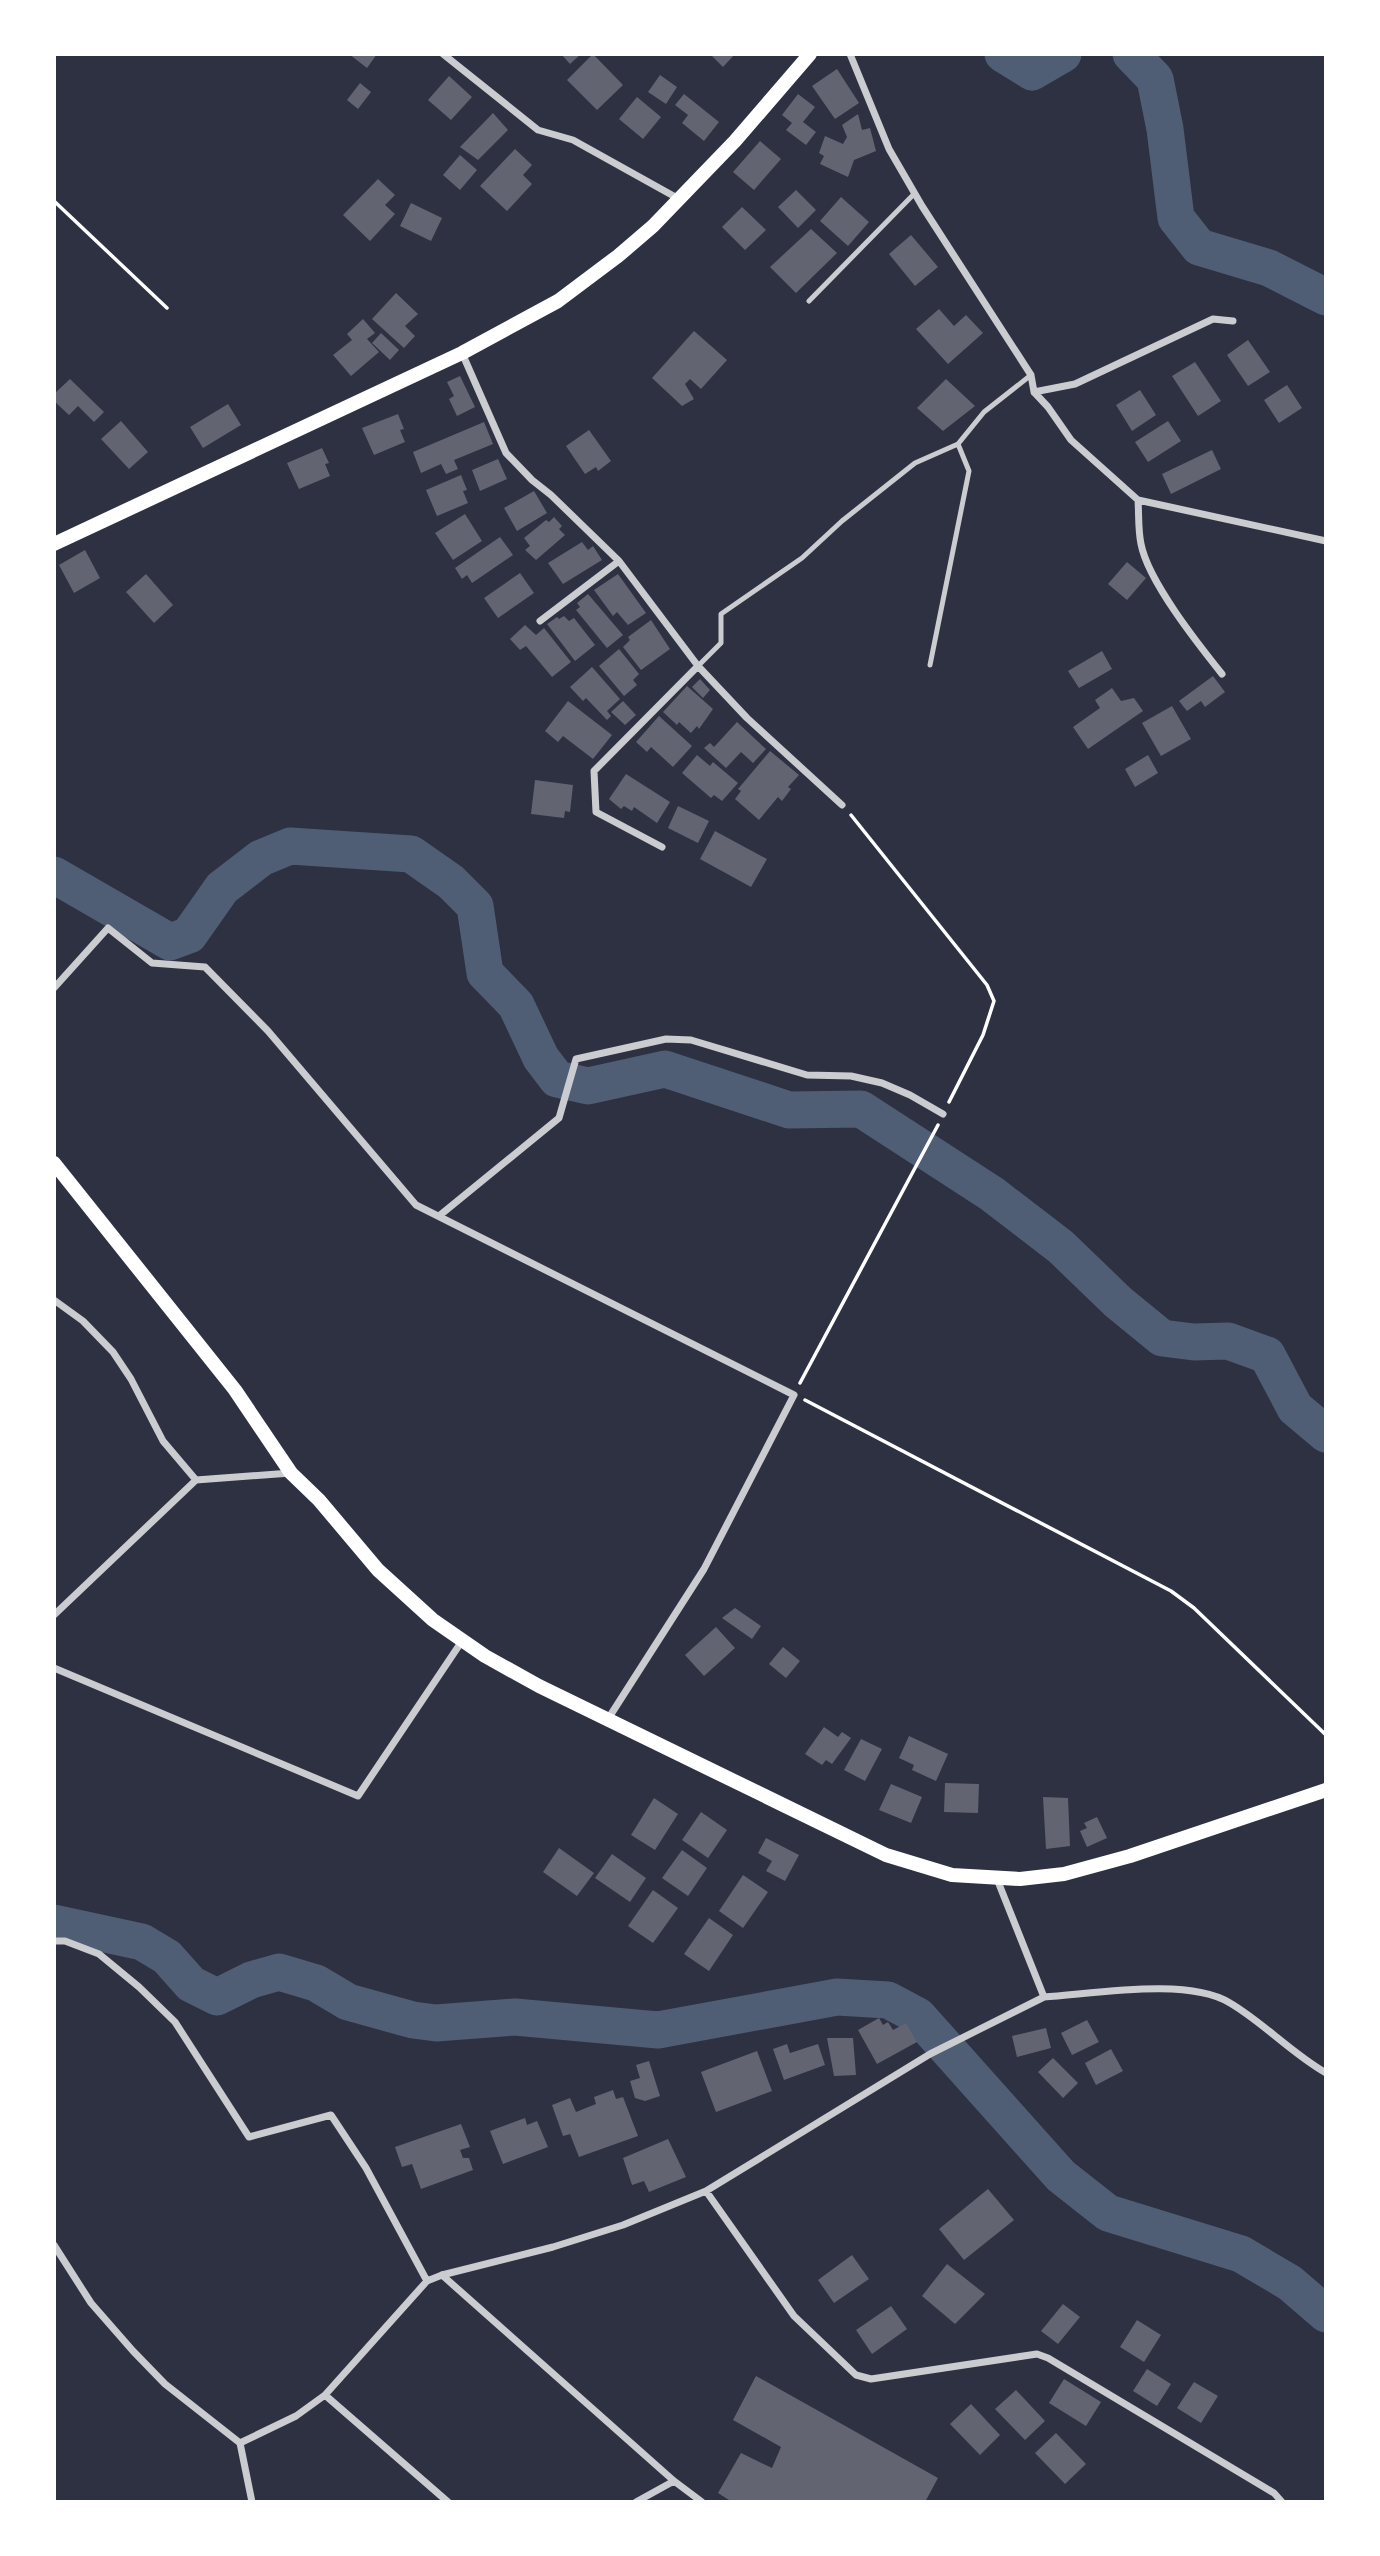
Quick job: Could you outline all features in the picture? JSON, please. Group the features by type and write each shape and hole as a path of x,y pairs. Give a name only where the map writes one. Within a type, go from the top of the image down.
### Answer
{"main road":[{"path":"54,544 462,353 558,301 618,256 679,200 735,141 810,54"},
{"path":"54,1163 235,1390 291,1474 319,1500 377,1570 433,1620 462,1641 539,1686 607,1720 887,1855 952,1875 1020,1879 1077,1870 1130,1856 1326,1790"}],"street":[{"path":"443,54 538,130 573,140 679,200"},
{"path":"850,54 889,149 1031,375 1034,392 1072,440 1138,500 1326,541"},
{"path":"1034,392 1075,384 1213,319 1233,321"},
{"path":"462,353 506,453 619,561 698,666 747,718 842,805"},
{"path":"1138,500 1141,546 1157,582 1191,636 1222,674"},
{"path":"540,621 619,561"},
{"path":"662,846 596,812 594,771 698,666"},
{"path":"54,988 108,928 152,963 205,967 268,1031 416,1205 794,1395 704,1569 607,1720"},
{"path":"439,1216 559,1118 576,1059 666,1039 691,1040 807,1075 851,1076 882,1083 943,1114"},
{"path":"54,1300 83,1321 114,1352 163,1440 196,1480"},
{"path":"54,1615 196,1480 291,1474"},
{"path":"54,1668 358,1796 462,1641"},
{"path":"997,1879 1044,1997"},
{"path":"54,1941 65,1941 99,1954 175,2022 249,2137 331,2115 366,2168 427,2281"},
{"path":"240,2444 296,2416 325,2395 427,2281 600,2232 706,2191 930,2054 1044,1997 1177,1988 1206,1992 1228,2002 1301,2058 1326,2073"},
{"path":"706,2191 794,2316 856,2375 871,2379 1037,2354 1048,2358 1274,2493 1282,2502"},
{"path":"54,2245 91,2303 133,2351 165,2385 240,2444 252,2502"},
{"path":"442,2275 674,2481 702,2502"},
{"path":"325,2395 449,2502"},
{"path":"636,2502 674,2481"}],"lane":[{"path":"809,301 915,194"},
{"path":"698,666 721,643 721,614 802,558 842,521 915,463 958,444 984,411 1031,375"},
{"path":"930,665 970,471 958,444"}],"path":[{"path":"54,201 167,308"},
{"path":"842,805 869,834 987,985 994,1001 983,1035 938,1124 794,1395 1171,1591 1194,1608 1326,1735"}],"building":[{"path":"349,54 377,54 367,68"},
{"path":"561,54 581,54 570,64"},
{"path":"593,54 623,85 597,110 567,80"},
{"path":"710,54 735,54 723,67"},
{"path":"837,69 859,103 835,119 812,86"},
{"path":"660,75 677,87 666,104 648,92"},
{"path":"449,76 472,97 451,120 428,100"},
{"path":"360,83 371,92 358,109 347,100"},
{"path":"684,94 719,122 704,141 682,123 688,115 675,105"},
{"path":"798,94 815,107 803,122 816,132 806,145 786,130 792,123 782,115"},
{"path":"637,97 661,117 643,139 619,119"},
{"path":"493,113 508,130 478,160 460,147"},
{"path":"858,114 862,130 870,128 876,151 854,160 848,177 820,164 824,156 819,153 825,136 843,144 847,137 842,125"},
{"path":"760,141 781,159 754,190 733,172"},
{"path":"515,149 532,165 523,175 532,184 507,211 480,186"},
{"path":"460,155 477,170 460,190 443,175"},
{"path":"378,179 395,195 385,205 395,214 370,241 343,215"},
{"path":"796,190 816,210 798,228 778,207"},
{"path":"841,197 869,222 848,246 820,221"},
{"path":"411,203 442,218 431,241 400,226"},
{"path":"742,207 766,230 745,250 722,227"},
{"path":"811,229 837,253 796,293 770,267"},
{"path":"911,235 938,267 915,286 889,254"},
{"path":"396,293 418,314 405,326 415,336 404,348 372,319"},
{"path":"939,309 954,326 966,315 983,333 948,364 916,329"},
{"path":"363,319 375,333 367,339 379,352 351,376 333,355 352,340 347,334"},
{"path":"694,331 727,360 701,389 690,379 685,384 694,399 682,406 652,378"},
{"path":"381,333 399,350 390,360 372,343"},
{"path":"1248,340 1270,372 1248,386 1227,355"},
{"path":"1195,362 1221,401 1198,416 1172,376"},
{"path":"460,376 475,407 457,416 449,399 454,396 447,382"},
{"path":"70,379 104,412 94,422 78,406 69,415 54,401 54,394"},
{"path":"946,379 975,406 943,431 917,408"},
{"path":"1287,385 1302,408 1279,423 1264,400"},
{"path":"1140,390 1156,415 1132,431 1116,405"},
{"path":"228,404 241,425 203,448 190,427"},
{"path":"398,414 404,429 400,430 405,442 374,455 362,428"},
{"path":"121,421 148,452 129,469 101,439"},
{"path":"1168,421 1181,441 1148,462 1135,442"},
{"path":"484,422 493,444 454,460 458,469 446,474 441,464 421,473 413,452"},
{"path":"589,430 611,461 598,471 596,467 585,474 566,446"},
{"path":"322,448 329,463 325,464 330,476 299,489 287,463"},
{"path":"1212,450 1221,469 1171,494 1162,474"},
{"path":"498,459 507,479 480,491 472,470"},
{"path":"461,475 467,490 463,491 468,503 437,516 426,490"},
{"path":"534,491 547,513 517,531 504,508"},
{"path":"465,514 482,541 453,560 435,533"},
{"path":"554,517 562,526 559,529 565,535 536,560 525,550 530,546 524,538 546,520 549,522"},
{"path":"500,537 513,555 472,583 467,575 462,579 455,568"},
{"path":"582,542 588,550 593,546 602,560 563,584 548,563"},
{"path":"85,550 100,578 74,593 59,565"},
{"path":"1127,562 1146,578 1127,600 1108,584"},
{"path":"520,573 534,593 498,618 484,598"},
{"path":"146,574 173,605 154,623 126,592"},
{"path":"618,574 646,613 628,625 617,612 613,616 594,590"},
{"path":"588,594 623,635 607,648 576,610 580,607 577,603"},
{"path":"564,616 569,621 574,618 595,645 575,661 547,624"},
{"path":"651,620 670,649 641,670 623,647 630,640 628,637"},
{"path":"525,625 536,635 544,628 571,662 552,677 526,646 520,650 510,639"},
{"path":"619,649 639,674 633,680 637,685 624,696 599,666"},
{"path":"1102,651 1112,669 1079,688 1068,671"},
{"path":"592,667 620,699 607,711 611,716 607,720 586,698 583,701 570,687"},
{"path":"1213,676 1225,692 1205,707 1201,701 1187,711 1179,701"},
{"path":"700,679 710,690 703,698 692,687"},
{"path":"687,686 713,709 699,729 697,726 691,733 663,712"},
{"path":"1112,688 1121,701 1134,698 1143,711 1088,749 1073,727 1100,708 1095,700"},
{"path":"568,701 612,735 593,759 563,736 558,742 545,731"},
{"path":"623,701 636,715 625,725 611,712"},
{"path":"1172,706 1191,739 1161,756 1142,723"},
{"path":"659,716 692,746 673,767 651,747 647,752 636,742"},
{"path":"737,722 766,749 753,763 741,752 726,768 704,748 710,743 714,747"},
{"path":"770,751 799,775 788,787 791,789 782,801 778,797 759,820 735,799 741,791 738,789"},
{"path":"697,755 710,766 713,762 738,783 722,801 714,795 711,798 682,773"},
{"path":"1148,755 1158,773 1135,787 1125,769"},
{"path":"626,774 670,802 657,823 634,807 632,811 624,806 621,809 609,799"},
{"path":"535,780 573,785 570,812 565,811 564,818 531,814"},
{"path":"678,806 709,821 698,843 668,828"},
{"path":"715,831 767,859 751,887 700,859"},
{"path":"735,1608 761,1626 752,1639 722,1618"},
{"path":"716,1627 735,1648 704,1676 685,1655"},
{"path":"783,1647 800,1661 786,1678 769,1664"},
{"path":"824,1727 838,1737 842,1732 851,1738 832,1764 826,1760 822,1765 805,1754"},
{"path":"909,1736 948,1754 936,1781 912,1770 914,1765 899,1758"},
{"path":"861,1739 882,1749 865,1781 844,1770"},
{"path":"945,1783 979,1784 978,1813 944,1812"},
{"path":"891,1784 922,1797 911,1823 879,1810"},
{"path":"1043,1797 1068,1798 1070,1846 1046,1849"},
{"path":"654,1798 678,1814 655,1850 631,1835"},
{"path":"701,1812 727,1830 708,1858 682,1840"},
{"path":"1097,1817 1107,1838 1087,1847 1080,1831 1087,1828 1084,1823"},
{"path":"766,1838 799,1855 785,1881 766,1871 772,1861 758,1853"},
{"path":"559,1848 594,1873 577,1896 543,1872"},
{"path":"682,1850 707,1868 688,1896 662,1878"},
{"path":"612,1854 646,1878 630,1902 595,1878"},
{"path":"743,1875 768,1892 743,1928 719,1911"},
{"path":"653,1890 678,1908 653,1943 628,1926"},
{"path":"709,1918 733,1935 709,1971 684,1954"},
{"path":"879,2018 883,2025 888,2022 893,2030 906,2023 917,2042 877,2064 858,2030"},
{"path":"1087,2020 1099,2042 1072,2055 1061,2033"},
{"path":"1046,2028 1051,2048 1017,2057 1012,2036"},
{"path":"827,2038 853,2038 856,2075 834,2076"},
{"path":"787,2044 790,2053 818,2044 825,2065 784,2080 773,2049"},
{"path":"1111,2049 1123,2071 1096,2085 1085,2063"},
{"path":"757,2051 772,2091 716,2112 701,2072"},
{"path":"1053,2058 1078,2083 1063,2098 1038,2072"},
{"path":"649,2061 660,2096 645,2101 635,2098 630,2081 640,2078 636,2065"},
{"path":"613,2090 616,2099 623,2097 638,2136 579,2157 570,2134 563,2136 552,2105 570,2098 576,2112 596,2104 594,2097"},
{"path":"525,2118 527,2125 537,2121 548,2147 503,2164 490,2131"},
{"path":"461,2124 470,2147 460,2150 463,2158 469,2158 473,2170 421,2189 412,2164 402,2167 395,2147"},
{"path":"668,2139 686,2177 649,2192 644,2181 632,2185 623,2158"},
{"path":"988,2189 1014,2220 964,2260 939,2229"},
{"path":"852,2255 869,2279 834,2303 818,2280"},
{"path":"947,2264 985,2294 955,2324 922,2296"},
{"path":"1063,2304 1080,2317 1058,2344 1041,2331"},
{"path":"891,2306 907,2329 872,2354 856,2330"},
{"path":"1137,2320 1161,2335 1144,2362 1120,2347"},
{"path":"1147,2369 1171,2384 1157,2406 1133,2391"},
{"path":"756,2376 938,2478 925,2502 732,2502 718,2493 741,2453 772,2468 781,2447 733,2420"},
{"path":"1064,2379 1101,2402 1086,2426 1049,2403"},
{"path":"1194,2382 1218,2396 1201,2423 1177,2408"},
{"path":"1016,2390 1045,2421 1025,2440 995,2409"},
{"path":"971,2404 1000,2435 980,2455 950,2424"},
{"path":"1056,2433 1086,2464 1065,2484 1035,2453"}],"waterway":[{"path":"1003,54 1032,72 1063,54"},
{"path":"1131,54 1155,79 1165,129 1176,218 1199,247 1269,268 1326,297"},
{"path":"54,875 170,942 189,935 222,888 261,858 290,846 411,854 451,882 475,906 485,973 516,1005 541,1058 557,1079 588,1086 665,1069 789,1110 861,1109 992,1194 1061,1247 1118,1302 1162,1338 1194,1342 1228,1341 1267,1355 1295,1408 1326,1434"},
{"path":"54,1923 142,1942 167,1957 191,1984 217,1997 251,1980 279,1972 316,1983 348,2002 413,2020 436,2023 515,2017 658,2030 837,1997 888,2000 918,2016 1061,2176 1108,2213 1241,2254 1290,2283 1326,2314"}]}
